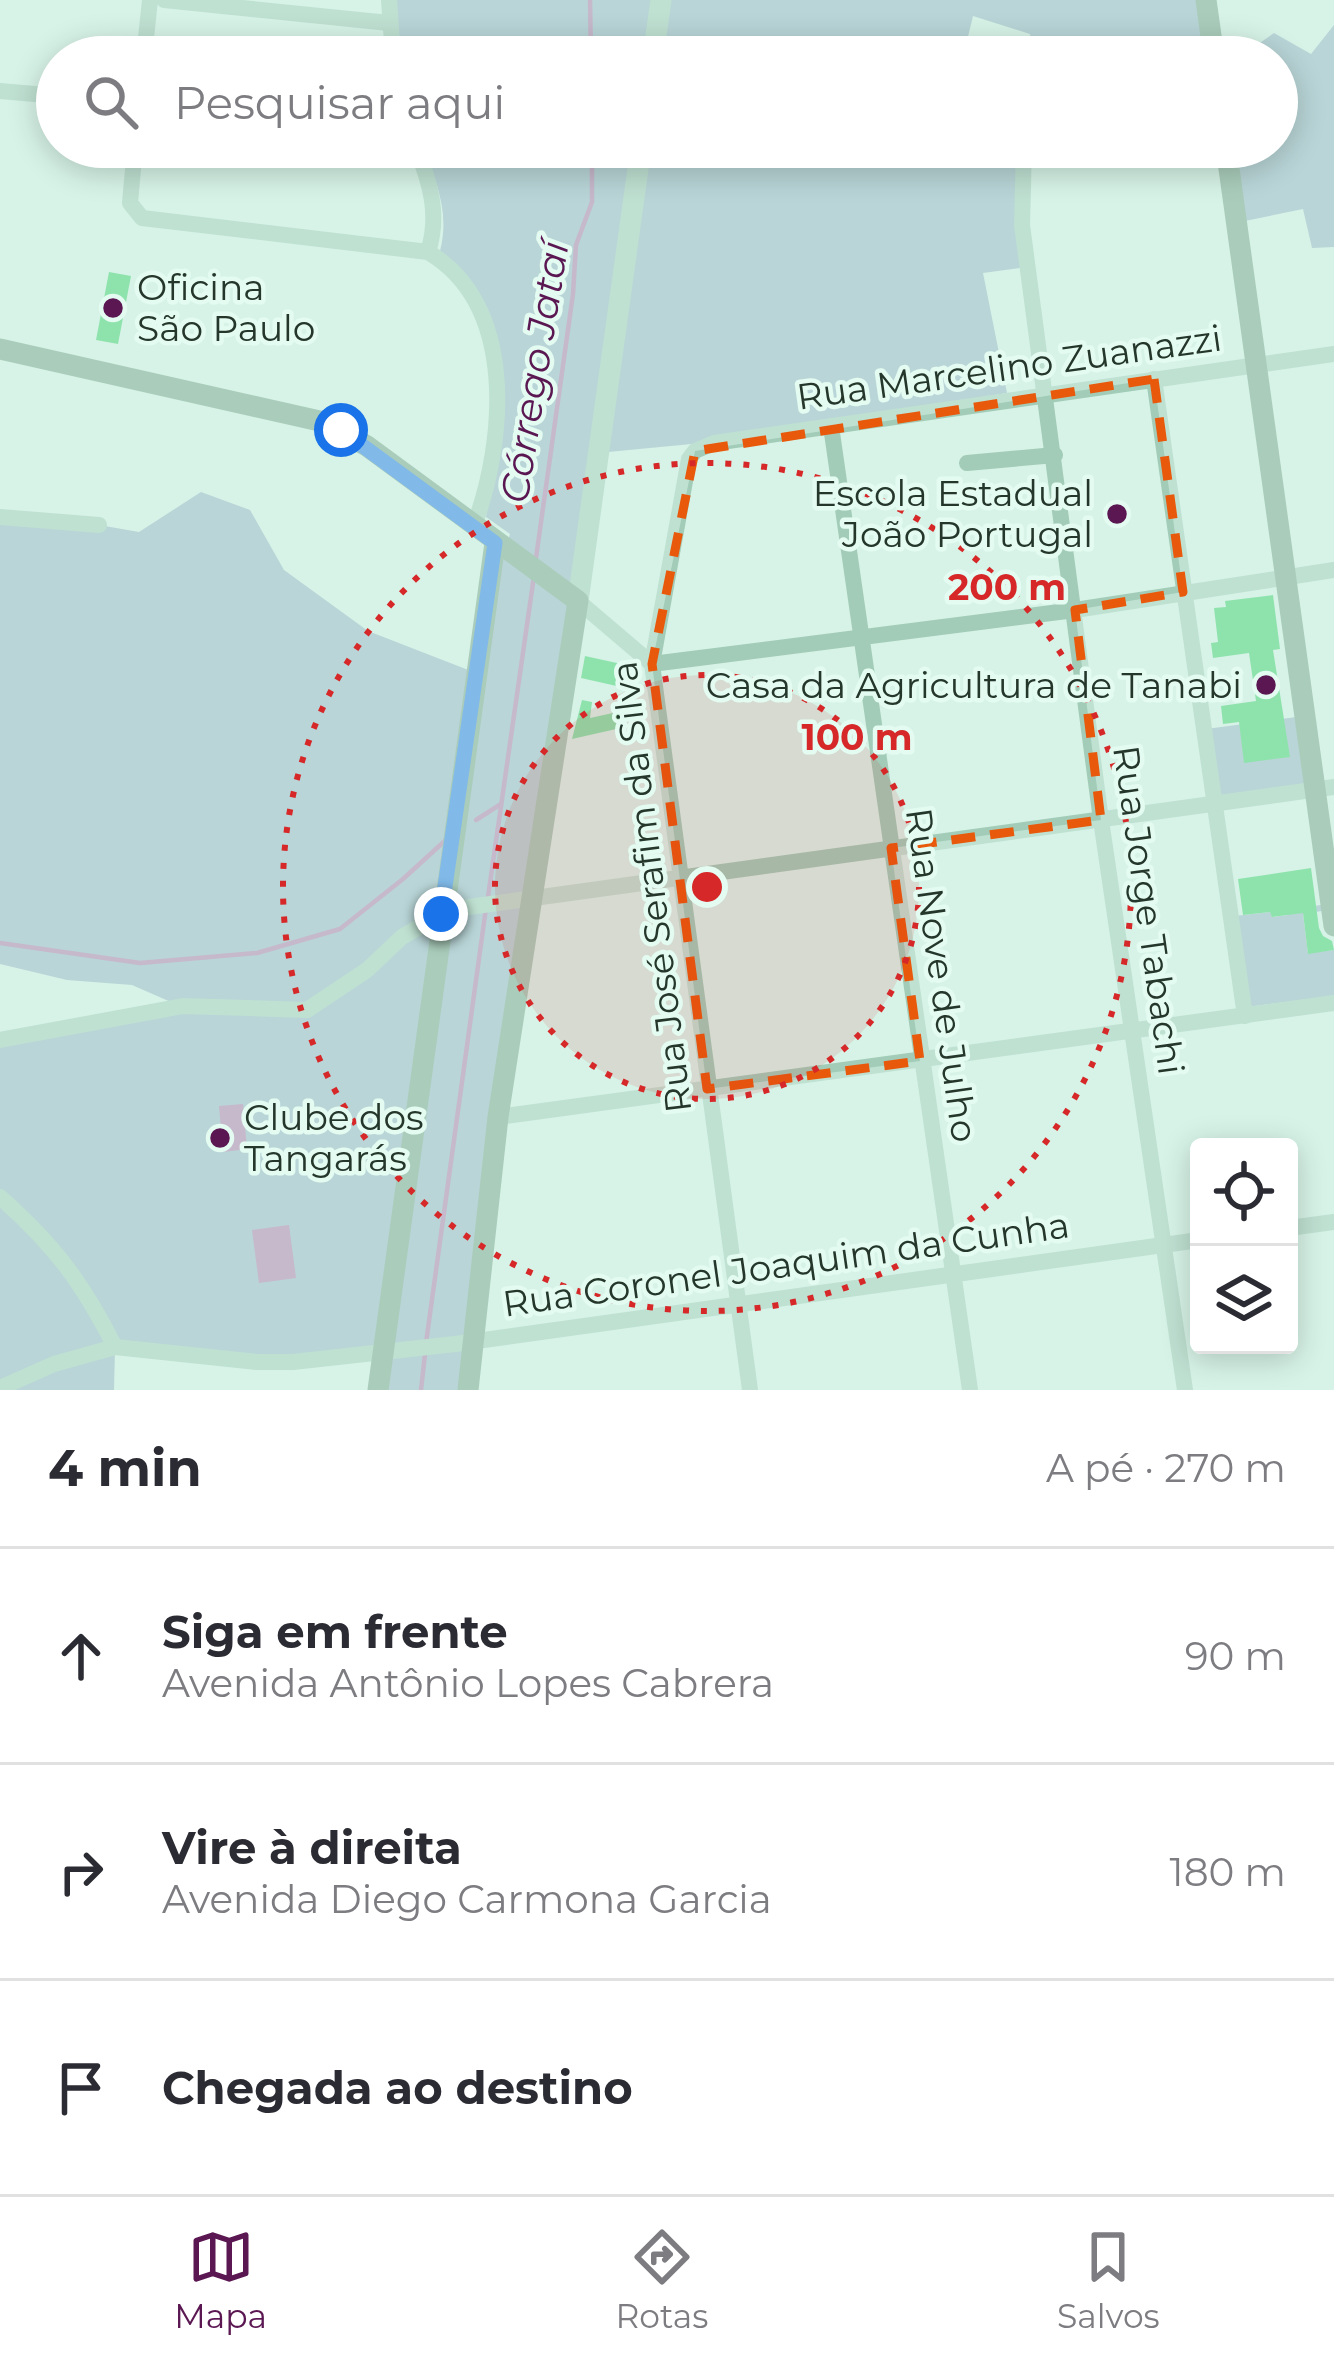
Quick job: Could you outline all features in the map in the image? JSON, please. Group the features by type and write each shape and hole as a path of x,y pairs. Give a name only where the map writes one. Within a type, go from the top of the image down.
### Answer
{"main road":[{"path":"1206,0 1211,36"},
{"path":"1229,168 1287,575 1324,789 1334,926"},
{"path":"0,349 324,422 367,446 573,598 498,1117 468,1390"},
{"path":"378,1390 392,1352 441,914 501,547"}],"street":[{"path":"146,36 150,0"},
{"path":"164,0 388,23"},
{"path":"389,0 390,36"},
{"path":"656,36 661,0"},
{"path":"0,91 36,94"},
{"path":"133,168 130,198 134,212 146,219 428,252 448,263 482,311 493,349 492,465 474,526"},
{"path":"423,168 435,223 428,252"},
{"path":"638,168 573,598 652,664 1075,610 1334,570"},
{"name":"Rua Jorge Tabachi","path":"1023,168 1022,225 1185,1390"},
{"name":"Rua Marcelino Zuanazzi","path":"695,451 714,443 1334,354"},
{"path":"1154,379 1245,1016"},
{"name":"Rua Nove de Julho","path":"831,426 970,1390"},
{"name":"Rua José Serafim da Silva","path":"695,451 686,468 652,664 750,1390"},
{"path":"967,464 1054,455"},
{"path":"0,517 99,525"},
{"path":"0,1040 183,1006 307,1010 367,970 402,937 441,914 469,907 1324,789"},
{"path":"498,1117 1334,1003"},
{"path":"0,1197 46,1238 86,1289 115,1347 54,1364 0,1388"},
{"path":"1298,1227 1334,1222"},
{"name":"Rua Coronel Joaquim da Cunha","path":"115,1347 257,1362 392,1352 1190,1241"}],"highlighted area":[{"path":"1154,379 1183,592 1075,610 1101,820 891,848 920,1061 707,1089 652,664 695,451"}],"shaded area":[{"path":"396,0 658,0 653,36 399,36"},
{"path":"667,0 1202,0 1207,36 1030,36 973,16 968,36 662,36"},
{"path":"1334,25 1334,247 1312,248 1303,209 1240,222 1232,168 1298,168 1298,47 1311,54"},
{"path":"431,168 635,168 458,1390 386,1390 497,578 510,534 486,517 499,384 468,284 440,251 442,210"},
{"path":"645,168 1025,168 1028,267 983,273 1007,393 702,443 608,452"},
{"path":"201,492 250,510 284,570 368,631 476,673 382,1353 293,1362 115,1348 114,1390 0,1390 0,1040 180,1006 132,985 67,980 0,964 0,517 139,532"},
{"path":"1304,716 1314,787 1216,800 1206,729"},
{"path":"1327,904 1328,910 1303,914 1308,953 1334,950 1334,996 1247,1007 1235,916 1270,912 1273,917"},
{"path":"243,1104 247,1149 223,1152 219,1106"},
{"path":"289,1225 296,1278 259,1283 252,1230"}],"building":[{"name":"Oficina São Paulo","path":"109,272 131,276 118,344 96,340"},
{"path":"1273,595 1280,649 1273,650 1290,757 1244,763 1239,722 1223,724 1221,706 1256,701 1249,653 1213,658 1211,643 1218,642 1214,608 1226,607 1225,601"},
{"path":"585,656 626,665 621,687 581,678"},
{"path":"582,700 592,702 590,718 622,711 625,727 572,739"},
{"path":"1311,868 1319,928 1334,950 1308,954 1303,913 1243,915 1238,879"}],"waterway":[{"name":"Córrego Jataí","path":"590,0 591,36"},
{"name":"Córrego Jataí","path":"536,558 576,245 592,202 592,168"},
{"name":"Córrego Jataí","path":"488,897 534,576"},
{"path":"476,820 501,804"},
{"path":"0,943 140,963 257,953 340,929 448,838"},
{"name":"Córrego Jataí","path":"426,1343 486,908"},
{"name":"Córrego Jataí","path":"421,1390 425,1354"}],"place":[{"name":"Oficina São Paulo","path":"113,308"},
{"name":"Escola Estadual João Portugal","path":"1117,514"},
{"name":"Casa da Agricultura de Tanabi","path":"1266,685"},
{"name":"Clube dos Tangarás","path":"220,1138"}],"route":[{"path":"341,430 495,543 441,914"}]}
